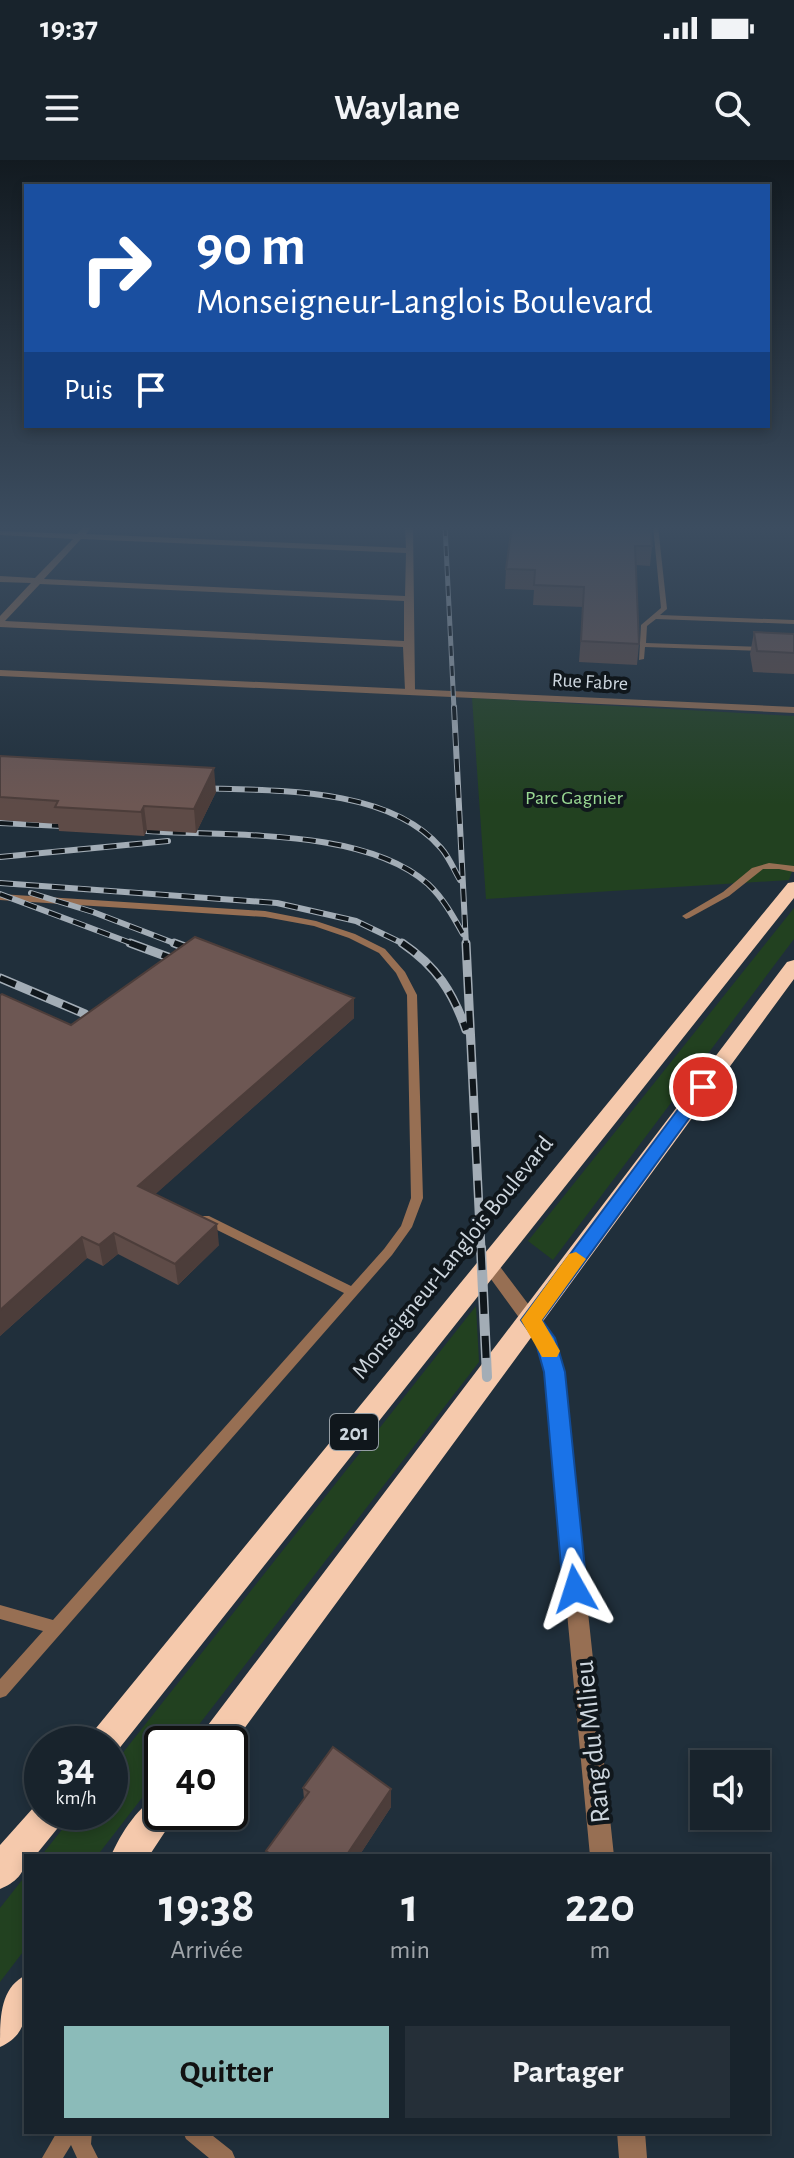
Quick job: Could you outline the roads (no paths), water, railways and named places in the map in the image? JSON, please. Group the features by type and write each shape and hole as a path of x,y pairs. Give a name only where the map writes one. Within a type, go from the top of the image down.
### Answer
{"highway":[{"name":"Monseigneur-Langlois Boulevard","path":"117,1726 794,887"},
{"path":"226,1726 794,966"},
{"path":"0,1872 34,1830"},
{"path":"130,1854 148,1830"},
{"path":"0,2028 24,1996"}],"street":[{"path":"408,619 406,644 410,690"},
{"path":"0,622 406,644"},
{"name":"Rue Fabre","path":"0,673 794,710"},
{"name":"Rang du Milieu","path":"489,1264 544,1338 554,1372 602,1854"},
{"path":"631,2134 633,2158"}],"lane":[{"path":"641,659 644,625 653,619"},
{"path":"718,619 794,622"},
{"path":"643,645 776,649"},
{"path":"686,916 726,894 755,868 773,865 794,869"},
{"path":"0,897 282,917 352,936 382,951 407,983 414,1012 417,1198 398,1240 0,1691"},
{"path":"204,1219 352,1292"},
{"path":"0,1612 55,1628"},
{"path":"52,2158 67,2134"},
{"path":"82,2134 81,2145 88,2158"},
{"path":"195,2134 225,2158"}],"railway":[{"path":"450,619 454,709"},
{"path":"454,707 466,945"},
{"path":"193,788 325,796 390,812 418,827 441,848 460,880"},
{"path":"0,823 62,826"},
{"path":"147,831 294,838 368,853 401,866 428,884 443,901 463,934"},
{"path":"0,857 168,841"},
{"path":"0,883 277,903 356,921 402,943"},
{"path":"31,893 93,912 179,945"},
{"path":"0,894 136,945"},
{"path":"130,943 187,964"},
{"path":"174,943 201,953"},
{"path":"402,943 406,945"},
{"path":"402,943 425,961 442,981 466,1030"},
{"path":"466,943 481,1250"},
{"path":"0,978 85,1014"},
{"path":"481,1248 487,1377"}],"park label":[{"name":"Parc Gagnier","path":"574,797"}]}
